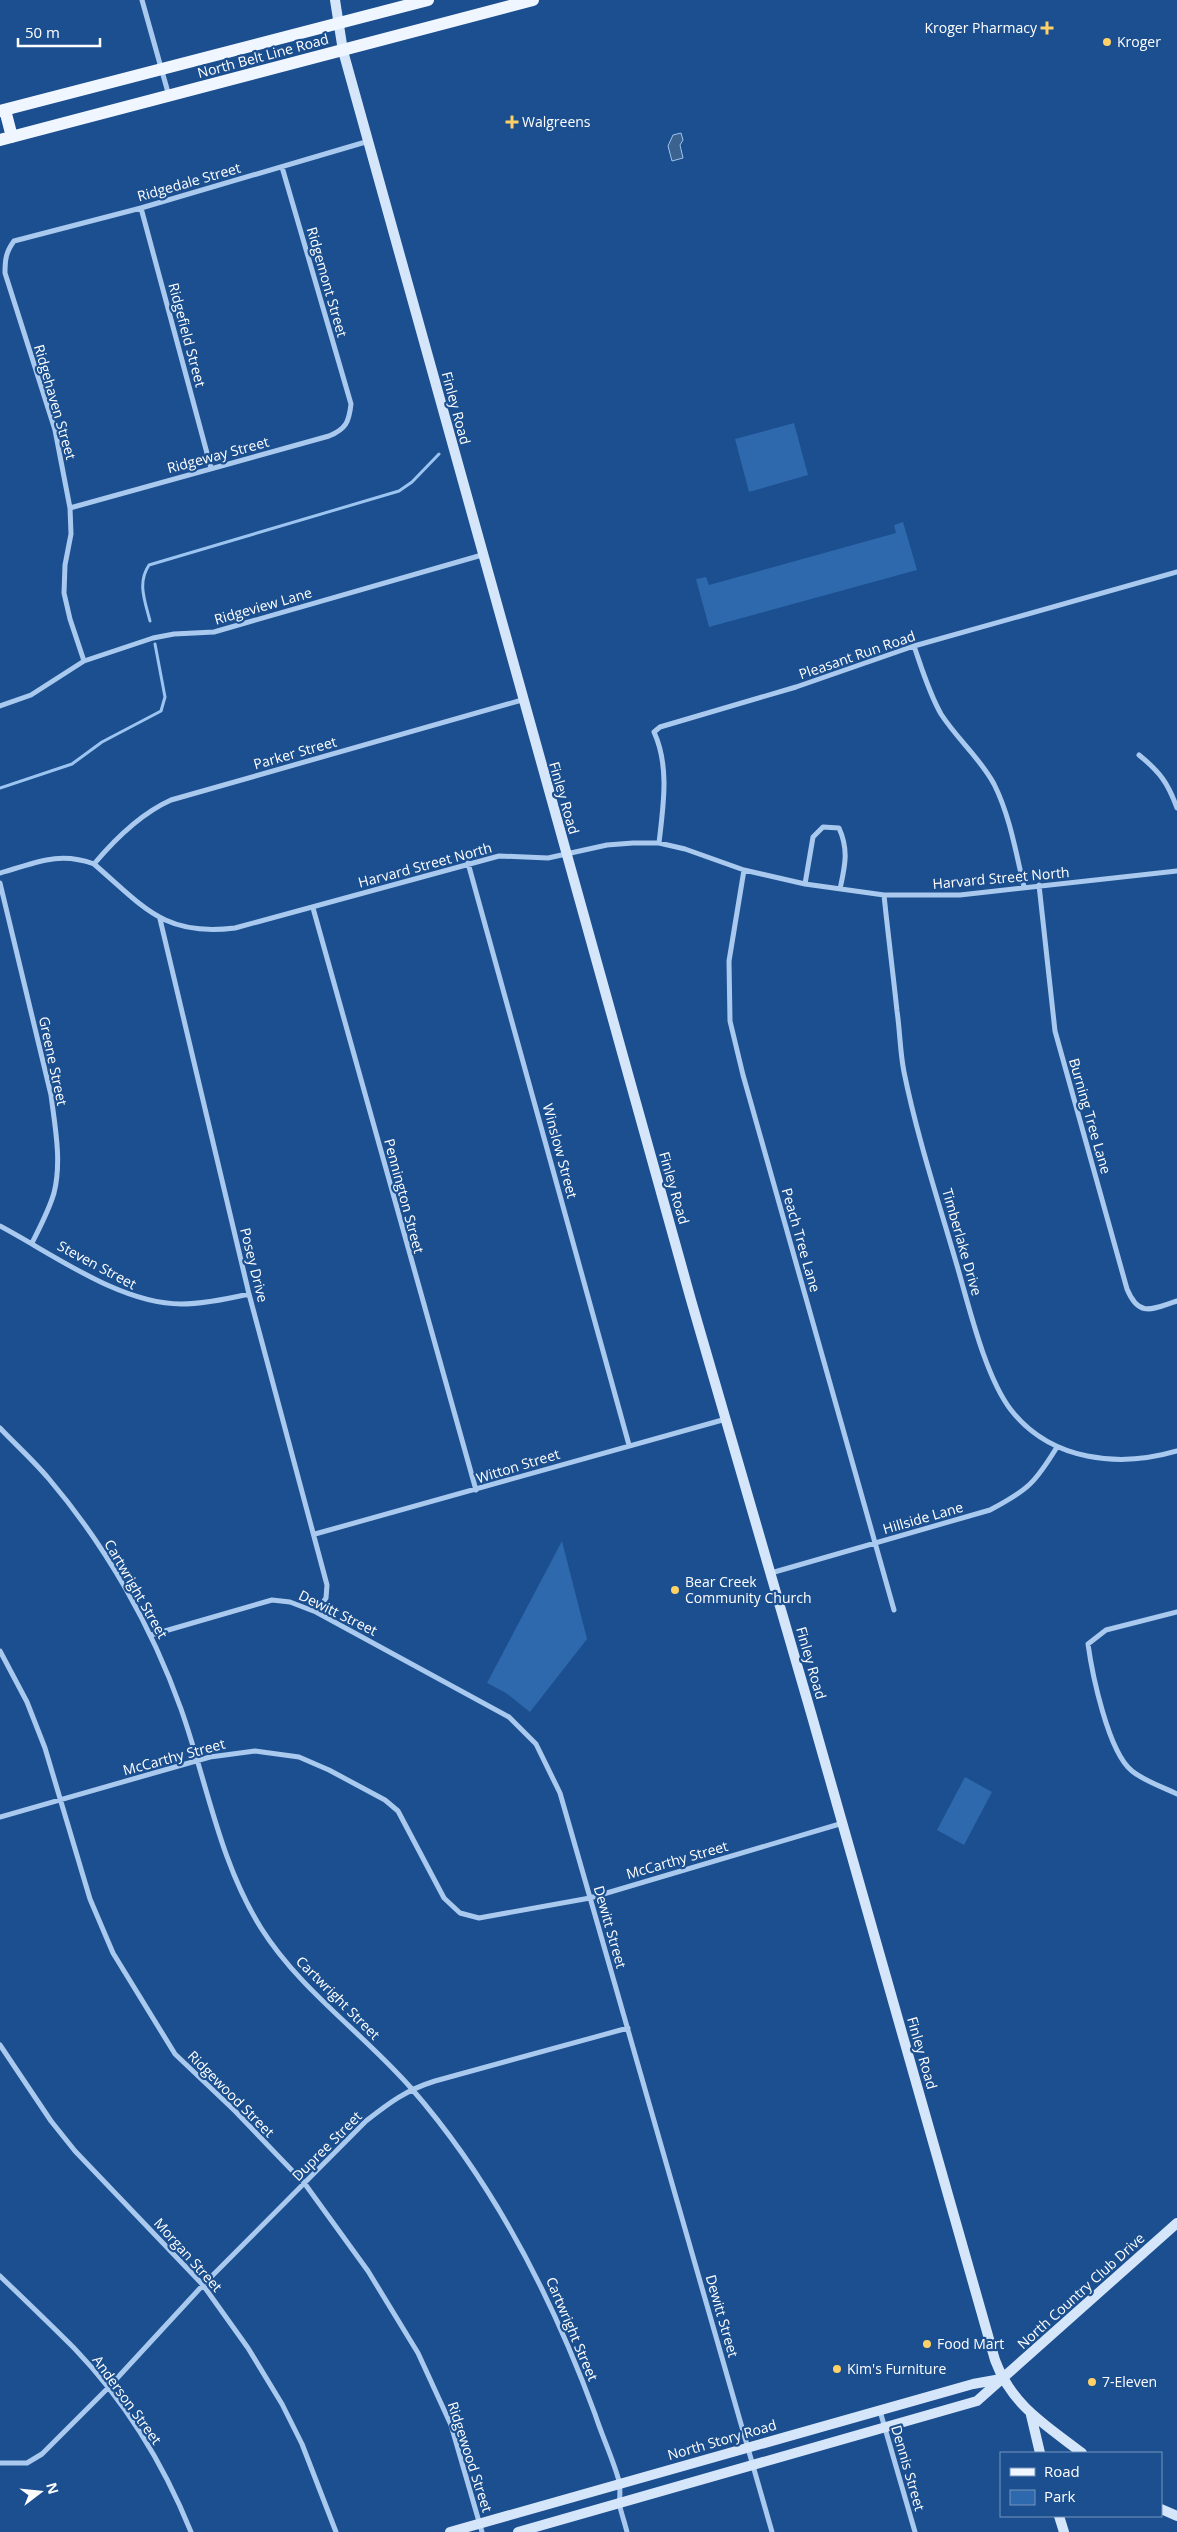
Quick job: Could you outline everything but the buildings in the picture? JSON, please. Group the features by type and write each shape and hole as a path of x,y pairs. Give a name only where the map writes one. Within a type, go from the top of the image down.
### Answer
{"main road":[{"name":"North Belt Line Road","path":"2,111 428,0"},
{"name":"North Belt Line Road","path":"6,139 528,1"},
{"path":"2,111 6,139"}],"street":[{"path":"142,0 169,96"},
{"name":"Finley Road","path":"335,0 343,51 522,700 691,1300 727,1418 1002,2379"},
{"name":"Ridgedale Street","path":"14,241 141,208 369,141"},
{"name":"Ridgemont Street","path":"282,168 351,404"},
{"name":"Ridgefield Street","path":"141,208 211,468"},
{"name":"Ridgehaven Street","path":"14,241 5,258 5,273 55,430 70,508 71,534 65,565 64,593 70,619 84,661"},
{"name":"Ridgeway Street","path":"70,508 329,436 343,430 349,420 351,404"},
{"name":"Ridgeview Lane","path":"0,706 31,695 84,661 153,638 174,634 214,632 482,555"},
{"name":"Pleasant Run Road","path":"659,843 664,804 663,767 659,742 654,732 660,727 796,687 914,646 1177,572"},
{"path":"914,646 930,692 941,714 983,766 994,785 1003,807 1024,887"},
{"name":"Parker Street","path":"94,864 128,830 155,807 171,800 522,700"},
{"path":"1140,755 1155,768 1168,784 1177,808"},
{"path":"805,884 812,837 823,827 839,828 846,843 845,865 840,889"},
{"name":"Harvard Street North","path":"0,873 58,857 71,857 94,864 160,919 188,930 212,931 236,928 313,908 468,863 499,856 548,858 607,845 659,843 685,849 744,870 805,884 884,895 960,895 1177,871"},
{"name":"Winslow Street","path":"468,863 629,1445"},
{"name":"Peach Tree Lane","path":"744,870 729,960 730,1021 742,1076 894,1610"},
{"name":"Greene Street","path":"0,883 51,1095 55,1124 58,1161 54,1192 32,1243"},
{"name":"Burning Tree Lane","path":"1039,885 1055,1031 1127,1289 1133,1303 1140,1308 1149,1309 1177,1301"},
{"name":"Timberlake Drive","path":"884,895 904,1071 932,1179 987,1364 1011,1410 1028,1426 1057,1447 1090,1457 1112,1461 1151,1459 1177,1452"},
{"name":"Pennington Street","path":"313,908 433,1345 476,1490"},
{"name":"Posey Drive","path":"160,919 249,1294 315,1534 327,1585 326,1598 316,1612"},
{"name":"Steven Street","path":"0,1226 133,1298 180,1304 206,1303 249,1294"},
{"name":"Witton Street","path":"315,1534 727,1418"},
{"name":"Cartwright Street","path":"0,1428 50,1480 102,1550 151,1635 181,1709 223,1845 240,1890 261,1929 294,1972 411,2089 468,2162 518,2241 535,2273 579,2372 620,2483 620,2504 627,2532"},
{"name":"Hillside Lane","path":"771,1573 990,1510 1023,1492 1040,1474 1057,1447"},
{"name":"Dewitt Street","path":"151,1635 272,1600 290,1602 316,1612 509,1717 523,1729 545,1758 560,1793 772,2532"},
{"path":"1177,1612 1106,1630 1088,1644 1111,1737 1123,1761 1132,1771 1177,1794"},
{"name":"Ridgewood Street","path":"0,1650 36,1725 61,1800 90,1899 109,1944 133,1987 175,2054 235,2111 305,2184 368,2271 418,2353 451,2425 481,2528"},
{"name":"McCarthy Street","path":"0,1817 198,1761 240,1752 255,1751 298,1757 329,1770 385,1800 398,1812 444,1898 460,1913 479,1918 590,1898 843,1823"},
{"name":"Dupree Street","path":"0,2463 27,2463 42,2454 108,2388 203,2285 366,2121 411,2089 628,2028"},
{"name":"Morgan Street","path":"0,2045 50,2121 75,2151 203,2285 248,2348 282,2404 302,2444 336,2532"},
{"name":"North Country Club Drive","path":"1002,2379 1177,2223"},
{"name":"Anderson Street","path":"0,2276 75,2349 108,2388 141,2435 161,2468 191,2532"},
{"path":"518,2532 977,2401 1002,2379 1031,2415 1070,2450"},
{"name":"North Story Road","path":"450,2532 481,2528 620,2483 747,2446 973,2384 1002,2379"},
{"name":"Dennis Street","path":"880,2411 914,2532"},
{"path":"1031,2415 1040,2452"},
{"path":"1162,2509 1177,2516"},
{"path":"1059,2517 1064,2532"}],"green space":[{"path":"794,423 808,475 749,492 735,439"},
{"path":"903,522 917,570 709,627 696,579 706,577 709,585 896,533 894,525"},
{"path":"562,1541 587,1639 530,1712 506,1693 487,1683"},
{"path":"965,1777 992,1792 964,1845 937,1830"}],"shaded area":[{"path":"681,133 683,140 680,145 683,158 672,161 668,146 673,135"}],"waterway":[{"path":"150,621 143,592 143,579 149,565 399,491 412,482 439,454"},
{"path":"0,788 72,764 102,742 161,711 165,697 155,644"}],"place":[{"name":"Kroger Pharmacy","path":"1047,28"},
{"name":"Kroger","path":"1107,42"},
{"name":"Walgreens","path":"512,122"},
{"name":"Bear Creek Community Church","path":"675,1590"},
{"name":"Food Mart","path":"927,2344"},
{"name":"Kim's Furniture","path":"837,2369"},
{"name":"7-Eleven","path":"1092,2382"}]}
